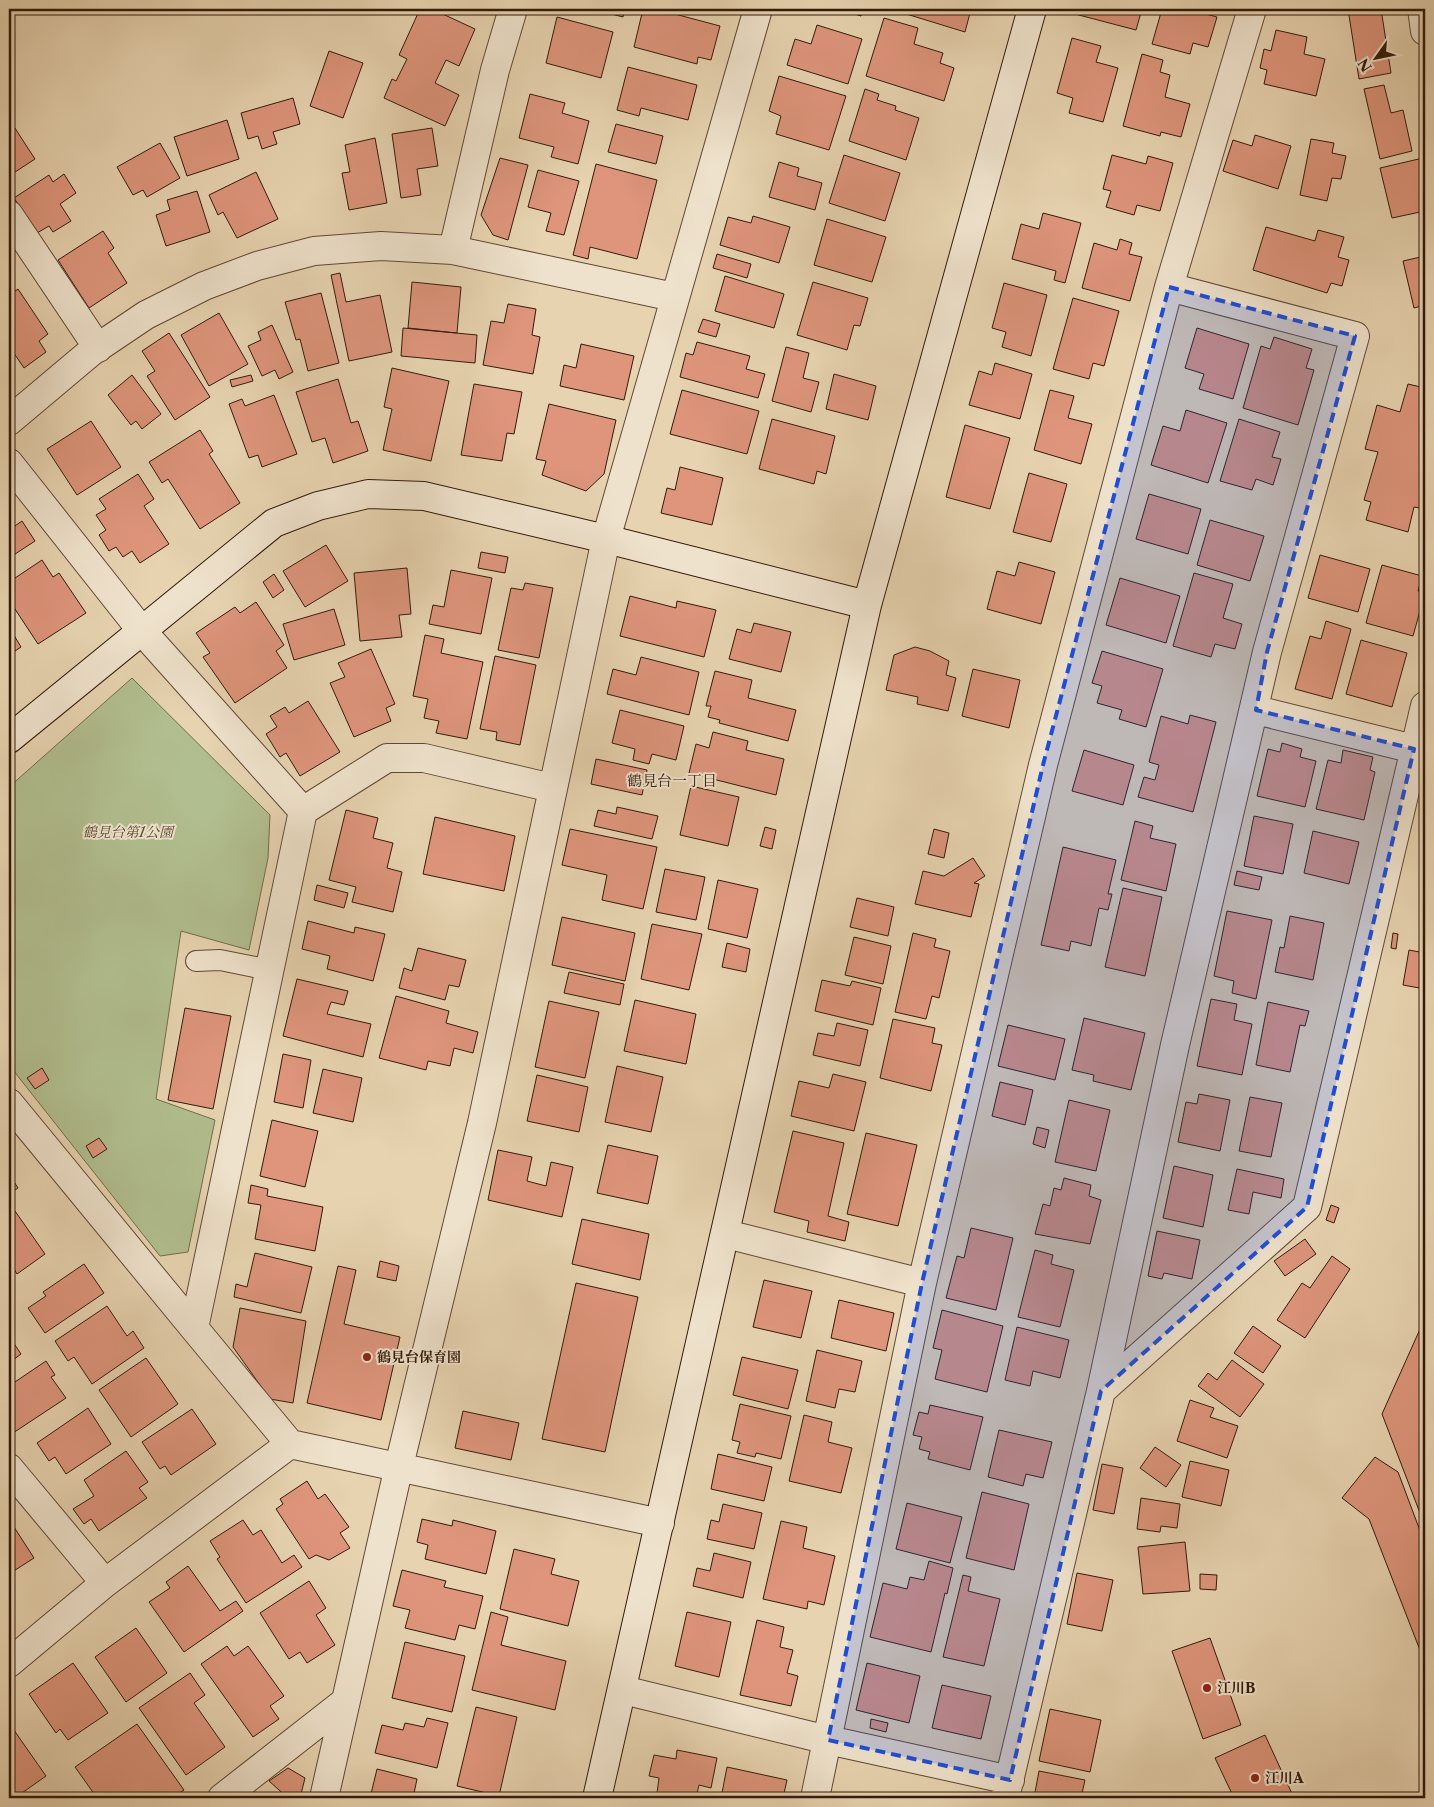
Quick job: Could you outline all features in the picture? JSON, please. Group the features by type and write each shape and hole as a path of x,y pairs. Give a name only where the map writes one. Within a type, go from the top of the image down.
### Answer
{"street":[{"path":"453,250 495,70 513,9"},
{"path":"324,1798 399,1466 482,1123 606,539 758,9"},
{"path":"597,1798 623,1690 867,605 1032,9"},
{"path":"815,1798 922,1282 1043,765 1169,287 1252,9"},
{"path":"1422,9 1425,31"},
{"path":"9,214 98,348"},
{"path":"9,421 98,348 146,315 204,286 257,266 314,251 381,246 453,250 674,298"},
{"path":"623,1690 828,1740 1008,1789 1102,1392 1175,1045 1256,710 1267,652 1355,336 1169,287"},
{"path":"9,463 142,631 303,811"},
{"path":"9,739 274,523 318,506 368,494 424,496 606,539 867,605"},
{"path":"1102,1392 1307,1207 1425,706"},
{"path":"1256,710 1414,750"},
{"path":"194,1328 303,811 387,758 424,758 552,788"},
{"path":"9,1103 290,1444 660,1523"},
{"path":"726,1234 922,1282"},
{"path":"9,1663 105,1583 290,1444"},
{"path":"9,1468 105,1583"},
{"path":"222,1798 346,1701"}],"lane":[{"path":"196,961 220,960 270,970"}],"highlighted area":[{"path":"1169,287 1355,336 1267,652 1256,710 1414,749 1307,1207 1101,1391 1010,1780 828,1740 922,1283 1043,765"}],"green space":[{"name":"鶴見台第1公園","path":"132,678 270,815 268,858 249,950 181,931 156,1099 215,1120 188,1252 160,1256 9,1065 9,787"}],"building":[{"path":"420,9 432,9 475,29 459,66 446,60 435,83 459,95 445,126 384,98 392,79 396,81 407,59 399,55"},
{"path":"592,9 625,9 623,17"},
{"path":"643,9 656,9 720,26 711,60 698,57 697,64 634,47"},
{"path":"839,9 863,9 861,16"},
{"path":"890,9 971,9 965,32"},
{"path":"1077,9 1142,9 1136,30 1075,14"},
{"path":"1162,9 1188,9 1217,17 1208,47 1193,43 1190,54 1152,44"},
{"path":"1348,9 1381,9 1391,73 1359,79"},
{"path":"557,17 613,32 601,78 546,63"},
{"path":"884,18 918,28 914,44 943,53 940,63 954,68 944,101 866,76"},
{"path":"817,25 862,39 848,84 787,65 795,39 811,44"},
{"path":"1276,30 1307,37 1304,54 1325,59 1316,96 1264,84 1267,70 1260,68 1264,49 1271,51"},
{"path":"1072,38 1101,46 1096,62 1118,68 1103,122 1069,113 1073,98 1057,93"},
{"path":"329,51 363,63 343,118 310,106"},
{"path":"1142,54 1163,60 1160,72 1170,75 1165,97 1190,104 1181,137 1161,132 1160,136 1123,126"},
{"path":"628,67 697,85 688,120 641,108 639,116 617,110"},
{"path":"779,76 846,96 829,150 776,134 781,116 769,111"},
{"path":"1384,85 1391,113 1403,110 1412,151 1380,159 1364,89"},
{"path":"865,89 879,94 877,100 896,106 895,110 919,118 906,160 849,141"},
{"path":"530,94 565,103 562,113 589,121 578,164 551,157 554,147 519,138"},
{"path":"293,98 300,124 273,132 277,144 262,149 258,136 248,139 241,113"},
{"path":"9,119 35,159 9,176"},
{"path":"227,120 239,159 187,176 174,137"},
{"path":"616,124 663,136 656,164 608,152"},
{"path":"432,128 438,166 417,169 421,195 401,198 392,134"},
{"path":"1255,135 1291,146 1278,189 1223,171 1233,140 1252,146"},
{"path":"375,138 387,203 349,210 342,173 350,172 345,145"},
{"path":"1311,139 1334,143 1332,153 1346,156 1341,179 1332,178 1327,201 1300,195"},
{"path":"160,143 180,178 147,197 143,190 133,195 117,167"},
{"path":"844,155 900,173 885,221 829,203"},
{"path":"1112,155 1146,164 1148,156 1173,163 1160,211 1137,205 1134,215 1106,207 1111,191 1103,189"},
{"path":"500,158 528,165 508,240 493,235 481,215"},
{"path":"1423,158 1425,167 1425,211 1392,218 1380,168"},
{"path":"779,162 799,168 797,176 822,183 815,210 769,197"},
{"path":"596,164 657,180 637,259 590,247 588,259 573,255"},
{"path":"538,170 579,181 564,235 546,231 551,213 528,207"},
{"path":"256,172 278,219 237,238 223,212 218,215 209,195"},
{"path":"64,174 76,193 60,204 71,221 53,232 49,226 37,233 14,198 49,175 53,182"},
{"path":"197,191 210,232 166,246 156,215 170,210 167,200"},
{"path":"1043,213 1081,223 1065,283 1054,280 1056,271 1012,259 1021,224 1039,229"},
{"path":"753,216 790,227 779,263 720,245 728,217 751,223"},
{"path":"827,219 886,237 872,282 814,265"},
{"path":"1266,227 1315,241 1318,230 1344,237 1338,257 1349,260 1342,286 1331,283 1327,293 1253,270"},
{"path":"103,231 114,248 108,253 127,283 89,308 58,260"},
{"path":"1120,239 1132,243 1129,254 1142,257 1130,301 1082,288 1094,243 1117,250"},
{"path":"717,254 751,264 747,278 713,268"},
{"path":"1425,256 1425,305 1414,308 1403,261"},
{"path":"340,273 346,302 380,295 392,352 349,361 331,275"},
{"path":"725,276 784,294 774,328 715,311"},
{"path":"412,282 461,287 457,333 408,328"},
{"path":"813,282 868,298 860,326 854,325 847,350 797,335"},
{"path":"1004,283 1047,295 1031,356 1002,347 1006,332 992,328"},
{"path":"18,289 48,334 39,341 46,352 24,368 9,346 9,295"},
{"path":"321,293 339,363 308,371 300,339 296,340 285,302"},
{"path":"1073,298 1119,311 1104,366 1093,363 1089,379 1053,369"},
{"path":"508,304 536,309 532,335 540,337 533,374 483,365 491,321 504,323"},
{"path":"219,313 248,364 209,386 181,335"},
{"path":"703,319 720,324 716,337 698,332"},
{"path":"272,325 293,372 279,379 275,370 262,376 248,346 261,340 258,332"},
{"path":"403,328 477,335 475,363 401,356"},
{"path":"1197,328 1249,344 1233,399 1199,389 1204,374 1185,368"},
{"path":"169,333 210,397 175,420 147,376 155,371 142,351"},
{"path":"1274,337 1312,349 1306,368 1314,370 1298,425 1243,408 1261,346 1270,349"},
{"path":"697,342 750,356 746,369 765,374 758,398 680,377 686,353 693,355"},
{"path":"581,344 634,356 624,400 560,386 564,365 576,368"},
{"path":"786,347 809,353 803,378 819,382 811,412 772,401"},
{"path":"995,363 1032,374 1020,419 969,405 979,371 992,375"},
{"path":"392,368 449,381 431,461 383,450 392,409 384,407"},
{"path":"834,374 876,386 868,420 826,409"},
{"path":"132,375 161,414 142,429 136,421 131,425 108,395"},
{"path":"251,375 253,381 232,387 230,380"},
{"path":"338,379 351,423 358,421 368,451 333,463 325,438 312,442 296,392"},
{"path":"474,384 522,392 514,434 507,433 502,461 461,455"},
{"path":"1408,384 1425,388 1425,509 1414,507 1408,532 1366,520 1371,502 1364,500 1378,452 1365,449 1377,405 1400,412"},
{"path":"682,390 759,411 747,454 670,434"},
{"path":"1050,390 1074,396 1068,418 1092,424 1081,464 1034,450"},
{"path":"274,395 297,454 262,467 258,455 249,458 229,404 242,399 245,406"},
{"path":"549,404 616,420 604,474 586,491 542,475 546,461 536,459"},
{"path":"1186,410 1227,423 1208,483 1151,465 1163,426 1180,431"},
{"path":"772,419 835,436 826,474 817,471 814,484 759,469"},
{"path":"1239,419 1280,432 1272,457 1281,459 1273,485 1256,479 1252,490 1220,481"},
{"path":"91,421 121,467 77,495 47,449"},
{"path":"965,425 1010,438 990,509 946,497"},
{"path":"200,430 213,451 209,454 240,503 200,529 168,479 162,483 149,462"},
{"path":"680,467 723,478 712,525 661,513 667,488 675,490"},
{"path":"1029,473 1067,484 1051,542 1013,532"},
{"path":"138,474 154,499 144,506 169,544 140,563 132,551 123,557 116,547 109,551 99,535 106,530 96,515 106,509 99,499"},
{"path":"1149,494 1201,509 1188,554 1136,539"},
{"path":"1210,520 1264,536 1250,581 1197,565"},
{"path":"22,521 35,541 9,558 9,530"},
{"path":"326,545 348,581 305,607 283,571"},
{"path":"481,552 508,557 505,573 478,568"},
{"path":"1320,555 1370,569 1358,612 1308,598"},
{"path":"42,560 53,577 59,573 86,613 38,644 9,600 9,582"},
{"path":"1019,562 1055,572 1041,624 987,609 997,571 1015,576"},
{"path":"1382,565 1422,576 1418,591 1425,593 1413,636 1366,623"},
{"path":"407,568 411,614 399,615 402,637 360,641 354,573"},
{"path":"451,570 492,578 481,634 429,624 433,605 444,607"},
{"path":"1194,573 1233,584 1223,618 1242,624 1235,649 1215,644 1211,657 1173,646"},
{"path":"274,574 284,590 273,598 263,582"},
{"path":"1120,578 1180,596 1166,643 1106,625"},
{"path":"525,583 553,588 539,658 498,650 511,588 523,590"},
{"path":"630,596 676,608 677,601 716,610 704,657 620,636"},
{"path":"256,602 284,645 276,651 287,668 235,703 203,657 210,653 196,633 235,607 240,613"},
{"path":"334,609 345,645 294,660 283,624"},
{"path":"1326,621 1351,629 1332,699 1295,689 1310,636 1321,639"},
{"path":"754,623 791,632 781,672 729,659 737,629 751,633"},
{"path":"9,627 21,647 9,655"},
{"path":"425,635 444,639 441,653 483,662 467,739 436,733 439,721 424,718 428,699 413,696"},
{"path":"1361,640 1407,653 1392,707 1346,694"},
{"path":"915,647 930,651 949,661 946,675 956,678 948,711 917,704 918,697 886,690 894,655"},
{"path":"371,649 395,704 386,708 391,721 354,737 330,683 345,677 338,663"},
{"path":"1102,651 1163,669 1146,727 1119,719 1122,710 1097,703 1102,686 1092,683"},
{"path":"495,656 536,665 520,745 496,740 497,732 480,729"},
{"path":"641,657 699,672 689,715 607,694 613,669 636,675"},
{"path":"973,669 1020,680 1009,728 962,716"},
{"path":"715,671 752,680 748,698 796,710 788,741 719,723 720,720 708,717 711,706 706,706"},
{"path":"308,701 340,752 300,776 286,753 280,757 266,734 277,727 270,716 285,707 289,713"},
{"path":"620,710 684,726 676,760 652,754 649,764 633,760 635,749 612,743"},
{"path":"1190,715 1216,722 1193,812 1138,797 1144,777 1155,780 1159,765 1149,762 1161,716 1188,724"},
{"path":"713,732 748,741 746,750 784,759 776,795 689,773 696,744 709,748"},
{"path":"1282,743 1302,749 1300,757 1316,761 1305,807 1257,796 1268,749 1280,752"},
{"path":"1084,750 1134,765 1123,805 1072,791"},
{"path":"1343,750 1373,757 1370,770 1375,772 1364,820 1316,809 1328,760 1341,763"},
{"path":"596,759 647,770 642,795 591,784"},
{"path":"691,786 739,797 728,846 680,835"},
{"path":"617,807 658,816 652,839 594,826 598,810 616,814"},
{"path":"346,810 378,818 373,838 393,843 387,868 402,872 393,912 352,902 356,887 329,880"},
{"path":"1254,816 1293,824 1283,874 1244,866"},
{"path":"1425,816 1425,840 1420,839"},
{"path":"435,817 515,836 504,891 423,874"},
{"path":"1135,821 1153,826 1150,838 1176,844 1166,891 1121,880"},
{"path":"765,827 776,830 772,849 760,846"},
{"path":"570,829 657,847 643,909 602,900 607,875 562,865"},
{"path":"934,829 949,833 944,858 928,854"},
{"path":"1313,831 1359,842 1349,884 1304,873"},
{"path":"1063,847 1116,860 1108,894 1112,894 1108,910 1099,908 1091,946 1071,941 1069,951 1041,945"},
{"path":"973,858 985,876 974,883 979,884 971,917 915,904 923,871 944,876"},
{"path":"665,869 705,877 696,920 656,912"},
{"path":"1237,871 1262,877 1259,890 1234,885"},
{"path":"718,880 758,889 747,938 708,929"},
{"path":"317,885 348,893 344,908 314,900"},
{"path":"1123,888 1162,897 1145,976 1105,967"},
{"path":"857,898 894,907 888,936 850,927"},
{"path":"1227,911 1272,920 1256,999 1232,993 1234,981 1214,976"},
{"path":"1290,916 1324,923 1313,980 1275,972 1280,947 1284,948"},
{"path":"562,917 635,933 625,981 552,965"},
{"path":"308,921 354,933 355,927 385,934 373,981 327,969 330,956 302,949"},
{"path":"652,924 702,934 689,990 641,979"},
{"path":"913,933 936,939 934,947 950,951 939,998 932,996 926,1019 895,1012"},
{"path":"1393,933 1398,934 1396,949 1391,948"},
{"path":"854,937 891,946 883,984 845,975"},
{"path":"727,943 750,949 746,972 722,967"},
{"path":"418,948 466,960 459,987 449,985 445,1000 399,988 404,968 412,971"},
{"path":"1409,950 1425,953 1425,989 1403,985"},
{"path":"569,972 624,984 620,1005 564,993"},
{"path":"297,979 348,991 344,1005 331,1002 327,1014 371,1024 363,1057 283,1036"},
{"path":"822,980 850,986 852,981 881,988 873,1025 815,1011"},
{"path":"396,996 449,1011 446,1023 478,1032 473,1053 454,1048 450,1066 428,1061 426,1070 379,1058"},
{"path":"1211,999 1237,1004 1234,1020 1252,1024 1242,1075 1197,1066"},
{"path":"635,1000 696,1014 686,1064 624,1051"},
{"path":"549,1001 599,1012 585,1078 535,1067"},
{"path":"1268,1002 1309,1011 1305,1026 1300,1025 1290,1072 1256,1065"},
{"path":"185,1008 231,1016 213,1109 168,1100"},
{"path":"1084,1018 1145,1033 1131,1090 1093,1081 1094,1075 1072,1070"},
{"path":"893,1019 935,1028 932,1043 942,1045 931,1091 880,1078"},
{"path":"837,1023 868,1030 860,1066 813,1055 818,1033 834,1036"},
{"path":"1008,1025 1065,1039 1055,1080 998,1066"},
{"path":"283,1054 311,1060 303,1108 274,1102"},
{"path":"617,1066 663,1077 651,1132 605,1122"},
{"path":"42,1068 49,1080 35,1089 27,1078"},
{"path":"323,1069 362,1078 353,1122 313,1113"},
{"path":"833,1074 866,1082 854,1131 791,1116 799,1081 829,1088"},
{"path":"537,1075 588,1087 579,1132 527,1121"},
{"path":"1000,1082 1033,1090 1025,1125 992,1116"},
{"path":"1199,1094 1230,1100 1220,1151 1178,1142 1186,1102 1197,1104"},
{"path":"1250,1097 1282,1103 1271,1157 1239,1151"},
{"path":"1069,1100 1110,1110 1096,1171 1055,1162"},
{"path":"272,1120 318,1131 305,1187 260,1176"},
{"path":"1037,1127 1049,1130 1045,1148 1033,1144"},
{"path":"793,1131 844,1143 828,1216 849,1222 845,1241 807,1232 809,1221 774,1212"},
{"path":"866,1133 917,1145 898,1226 847,1214"},
{"path":"99,1138 107,1149 93,1158 86,1146"},
{"path":"608,1145 658,1156 648,1204 597,1193"},
{"path":"498,1150 532,1157 527,1181 546,1186 551,1162 573,1167 562,1217 488,1200"},
{"path":"1174,1166 1213,1175 1203,1227 1163,1218"},
{"path":"1237,1169 1284,1179 1281,1198 1253,1192 1249,1214 1228,1210"},
{"path":"9,1174 18,1188 9,1194"},
{"path":"1064,1178 1091,1185 1089,1196 1101,1200 1090,1244 1035,1234 1043,1204 1050,1206 1054,1188 1061,1190"},
{"path":"251,1185 268,1189 267,1196 323,1207 315,1251 255,1239 261,1205 248,1203"},
{"path":"1331,1205 1339,1208 1334,1223 1326,1220"},
{"path":"15,1211 45,1254 17,1274 9,1261 9,1216"},
{"path":"582,1219 649,1234 640,1280 572,1264"},
{"path":"971,1228 1013,1238 996,1310 946,1298 957,1256 964,1258"},
{"path":"1157,1231 1200,1240 1192,1279 1164,1273 1162,1279 1148,1276"},
{"path":"1305,1239 1316,1254 1285,1276 1274,1261"},
{"path":"1035,1250 1053,1255 1051,1264 1074,1270 1060,1327 1018,1317"},
{"path":"255,1253 312,1267 301,1313 234,1297 236,1284 247,1287"},
{"path":"1332,1256 1350,1269 1305,1338 1277,1320 1302,1283 1310,1288"},
{"path":"380,1261 399,1266 396,1281 377,1277"},
{"path":"84,1264 104,1293 45,1333 28,1308 46,1296 43,1292"},
{"path":"338,1266 356,1270 344,1324 400,1337 381,1420 307,1403"},
{"path":"764,1280 812,1291 801,1338 753,1327"},
{"path":"576,1283 638,1297 605,1452 542,1439"},
{"path":"839,1300 894,1313 886,1351 831,1338"},
{"path":"107,1306 127,1336 133,1331 144,1348 92,1384 74,1357 68,1361 55,1341"},
{"path":"240,1308 306,1321 293,1403 270,1399 233,1347"},
{"path":"942,1310 1003,1326 987,1392 935,1379 942,1350 933,1348"},
{"path":"1425,1318 1425,1526 1382,1414"},
{"path":"1253,1326 1281,1346 1263,1373 1234,1353"},
{"path":"1017,1327 1069,1340 1060,1378 1033,1371 1030,1386 1005,1380"},
{"path":"11,1339 21,1354 9,1363 9,1340"},
{"path":"817,1350 862,1361 855,1392 839,1389 835,1408 806,1401"},
{"path":"742,1357 798,1370 788,1409 733,1395"},
{"path":"146,1358 178,1404 131,1437 99,1390"},
{"path":"1232,1360 1264,1384 1240,1417 1198,1386 1208,1373 1217,1380"},
{"path":"46,1361 55,1375 51,1377 66,1398 10,1435 9,1398 12,1396 9,1386"},
{"path":"1190,1400 1214,1408 1210,1417 1238,1426 1227,1458 1177,1441"},
{"path":"740,1404 791,1416 781,1459 756,1453 755,1457 737,1453 740,1442 732,1440"},
{"path":"930,1405 983,1417 970,1470 928,1459 930,1452 919,1449 922,1437 913,1435 919,1412 928,1414"},
{"path":"88,1408 111,1444 66,1474 55,1457 49,1461 37,1443"},
{"path":"192,1409 216,1444 171,1475 165,1466 160,1469 142,1442"},
{"path":"463,1411 519,1423 511,1460 455,1448"},
{"path":"804,1415 832,1422 828,1442 852,1448 841,1493 789,1481"},
{"path":"999,1430 1052,1442 1043,1478 1026,1474 1023,1486 988,1477"},
{"path":"1155,1447 1181,1465 1166,1487 1140,1468"},
{"path":"126,1451 148,1482 139,1488 147,1498 99,1531 91,1519 84,1524 73,1509 94,1496 84,1480"},
{"path":"718,1454 772,1467 764,1501 711,1489"},
{"path":"1375,1457 1398,1472 1425,1544 1425,1663 1369,1519 1342,1498"},
{"path":"1190,1461 1229,1470 1221,1506 1182,1497"},
{"path":"1102,1464 1123,1468 1114,1514 1093,1510"},
{"path":"307,1481 318,1499 325,1494 349,1527 340,1533 350,1548 329,1560 316,1555 309,1559 276,1509 283,1504 280,1499"},
{"path":"982,1492 1029,1504 1014,1570 966,1558"},
{"path":"1141,1498 1180,1504 1177,1528 1161,1526 1160,1532 1137,1529"},
{"path":"907,1503 962,1517 950,1563 896,1549"},
{"path":"723,1504 762,1513 754,1549 707,1539 711,1520 719,1522"},
{"path":"422,1519 452,1526 453,1520 496,1531 486,1574 425,1559 428,1545 417,1542"},
{"path":"243,1520 253,1535 261,1530 282,1563 294,1555 302,1567 246,1603 217,1559 220,1557 210,1541"},
{"path":"781,1521 807,1527 803,1548 835,1556 824,1605 808,1601 807,1609 763,1599"},
{"path":"14,1527 34,1558 9,1574 9,1530"},
{"path":"1185,1542 1190,1591 1143,1594 1138,1547"},
{"path":"514,1549 555,1559 551,1574 579,1581 568,1626 500,1609"},
{"path":"714,1553 751,1562 743,1598 693,1586 697,1568 710,1571"},
{"path":"929,1561 953,1568 931,1652 870,1637 883,1583 907,1589 910,1577 924,1580"},
{"path":"188,1566 220,1611 236,1601 243,1611 184,1652 149,1602 170,1588 166,1582"},
{"path":"402,1570 446,1581 444,1587 483,1596 475,1629 459,1625 455,1640 405,1628 410,1610 393,1606"},
{"path":"1077,1573 1113,1580 1102,1631 1067,1624"},
{"path":"9,1574 13,1580 9,1583"},
{"path":"1200,1574 1217,1575 1216,1590 1200,1589"},
{"path":"963,1575 971,1577 968,1591 1000,1599 984,1666 943,1657"},
{"path":"309,1581 326,1608 316,1615 335,1645 307,1663 300,1652 289,1659 260,1613"},
{"path":"491,1612 508,1617 501,1645 566,1661 555,1710 472,1690"},
{"path":"687,1612 731,1622 719,1677 675,1666"},
{"path":"757,1620 784,1627 780,1647 793,1650 787,1673 798,1676 791,1706 740,1695"},
{"path":"136,1628 167,1673 126,1702 95,1657"},
{"name":"江川B","path":"1210,1638 1241,1725 1203,1739 1172,1651"},
{"path":"405,1642 465,1656 452,1712 392,1698"},
{"path":"227,1646 234,1656 248,1646 284,1696 270,1706 279,1719 253,1737 201,1664"},
{"path":"73,1663 108,1713 68,1740 60,1729 56,1733 29,1694"},
{"path":"867,1663 920,1676 909,1723 856,1710"},
{"path":"190,1673 205,1695 194,1703 225,1747 186,1775 139,1708"},
{"path":"942,1685 991,1696 981,1739 932,1728"},
{"path":"476,1707 517,1717 499,1796 457,1786"},
{"path":"1050,1709 1101,1720 1090,1772 1039,1761"},
{"path":"427,1718 448,1723 437,1768 375,1753 382,1725 403,1730 405,1723 424,1727"},
{"path":"871,1719 888,1723 886,1732 870,1728"},
{"path":"9,1723 46,1776 15,1798 9,1798"},
{"path":"137,1724 184,1790 172,1798 97,1798 75,1767"},
{"name":"江川A","path":"1265,1735 1294,1798 1234,1798 1215,1758"},
{"path":"677,1750 717,1758 711,1788 699,1785 696,1798 683,1798 657,1793 659,1778 649,1776 654,1755 676,1759"},
{"path":"727,1767 787,1780 783,1798 721,1798"},
{"path":"288,1768 305,1778 300,1798 288,1798 269,1781"},
{"path":"377,1769 417,1779 413,1798 370,1798"},
{"path":"1039,1771 1085,1780 1081,1798 1034,1798"}],"place":[{"name":"鶴見台保育園","path":"367,1357"},
{"name":"江川B","path":"1207,1688"},
{"name":"江川A","path":"1255,1778"}],"district":[{"name":"鶴見台一丁目","path":"672,781"}]}
